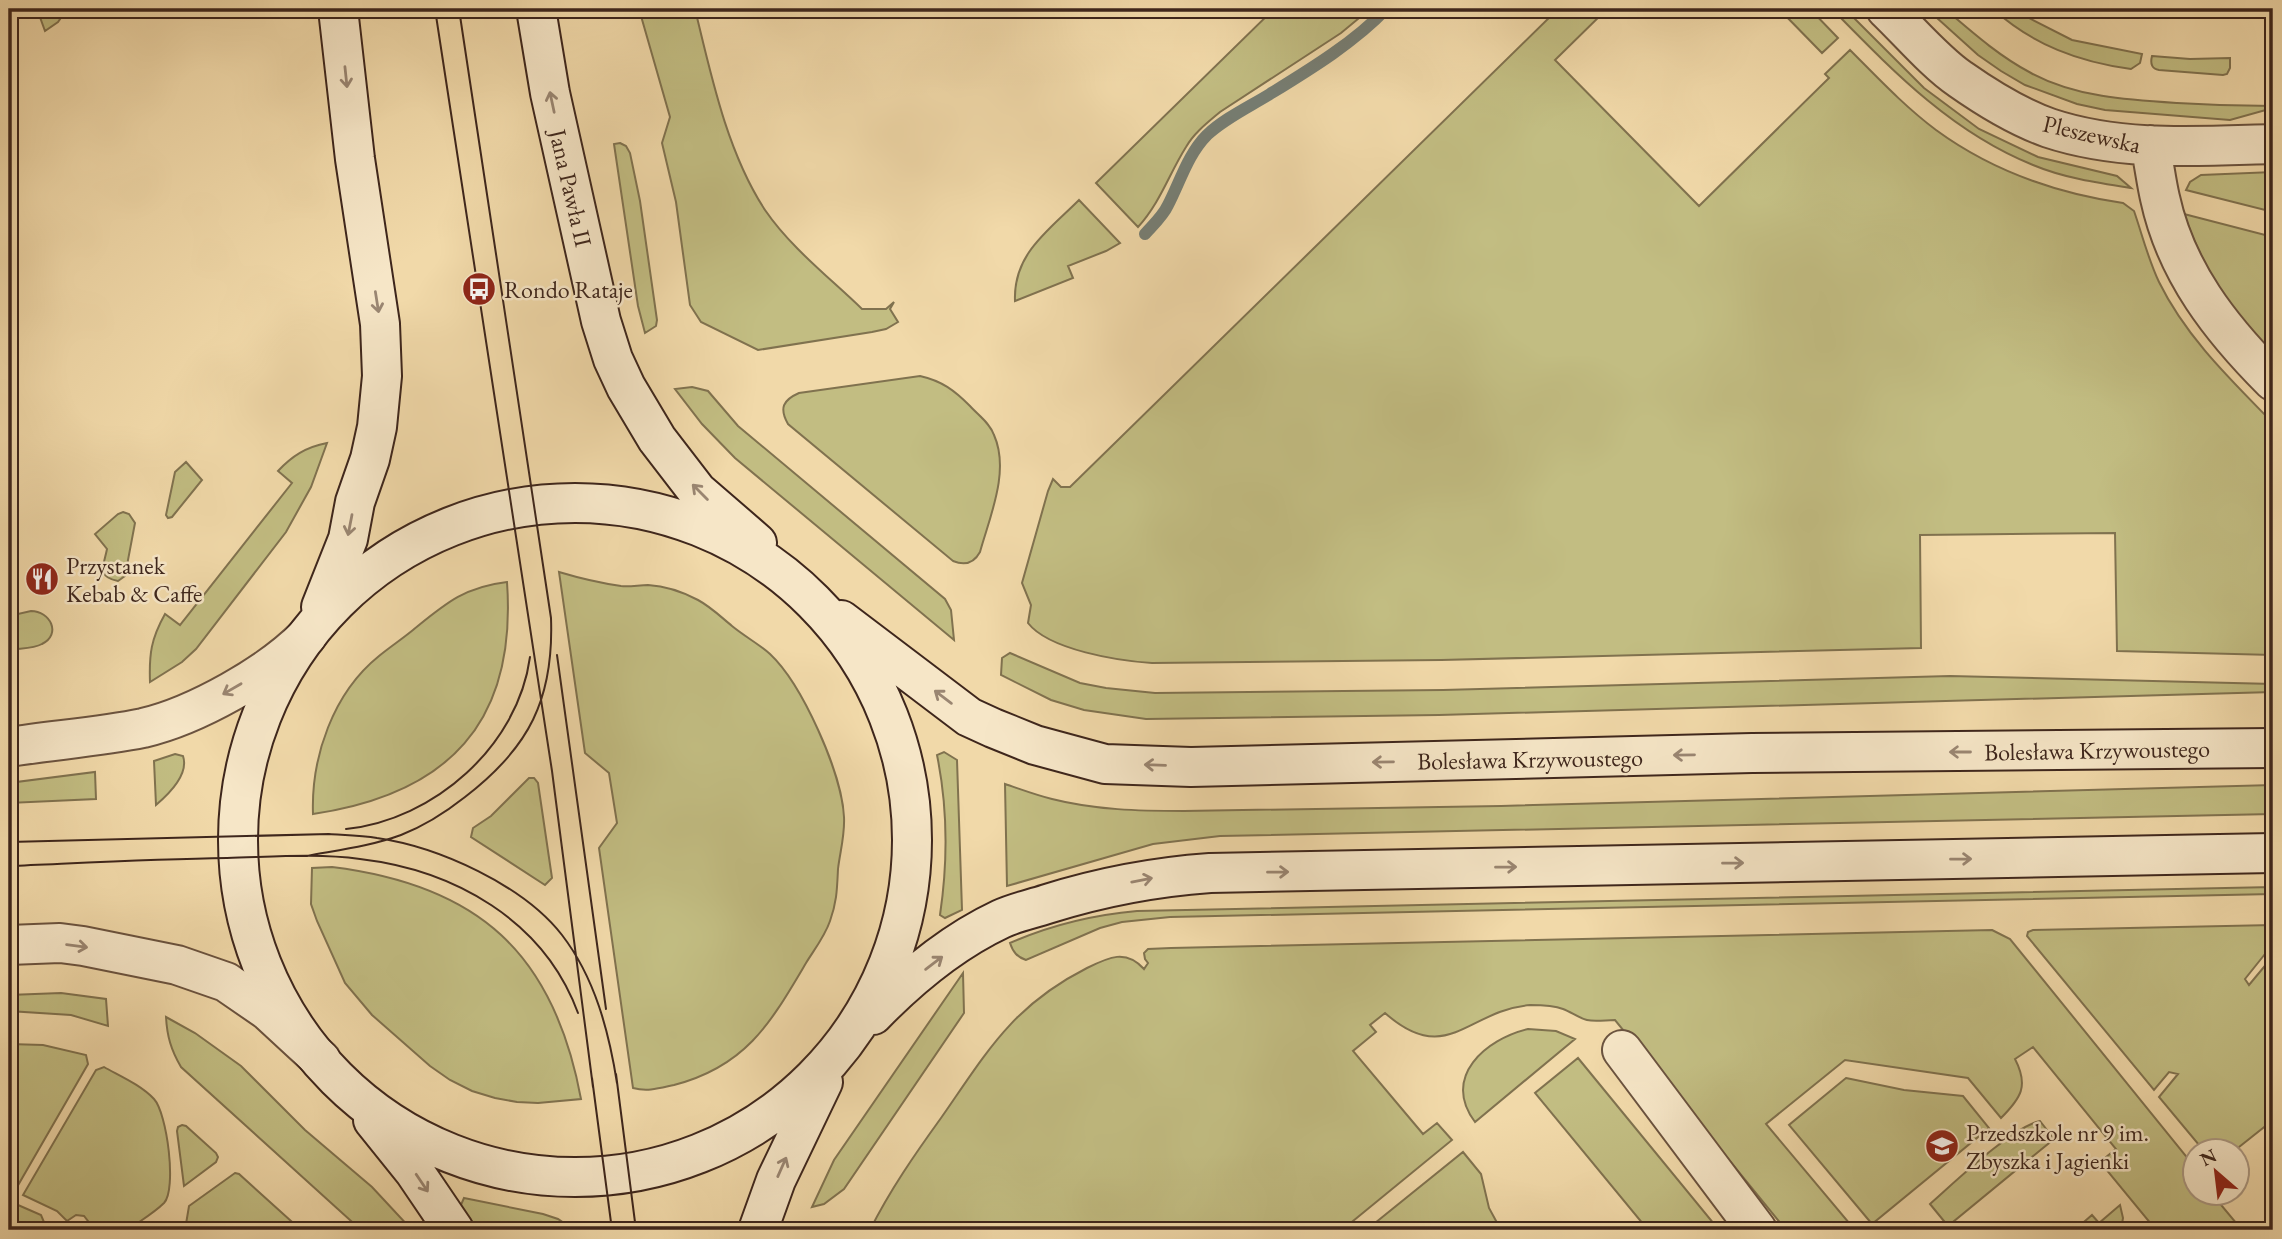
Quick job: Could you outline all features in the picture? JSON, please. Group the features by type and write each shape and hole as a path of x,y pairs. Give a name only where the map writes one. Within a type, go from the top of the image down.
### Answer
{"main road":[{"path":"321,1059 282,1005 260,958 244,901 238,848 239,803 251,740 271,695 310,631 348,540 355,502 370,459 377,427 382,376 380,324 355,159 338,9"},
{"name":"Jana Pawła II","path":"536,9 550,93 601,321 622,378 657,439 697,491 819,599"},
{"name":"Pleszewska","path":"1886,9 1958,78 2009,110 2049,128 2087,138 2150,145 2166,220 2189,276 2221,325 2273,381"},
{"path":"2150,145 2273,144"},
{"path":"9,747 143,727 202,705 289,655 357,580 406,545 472,516 523,507 578,505 628,510 677,522 743,548 819,599 878,702 895,744 907,786 910,823 906,904 898,939 884,975 840,1051 776,1180 758,1230"},
{"name":"Bolesława Krzywoustego","path":"819,599 969,717 1035,745 1105,764 1205,766 1752,753 2273,748"},
{"path":"350,1091 389,1121 428,1143 480,1164 534,1176 595,1177 666,1164 722,1143 774,1114 886,1003 965,940 999,920 1080,893 1161,876 2273,853"},
{"path":"9,945 60,943 82,946 177,965 226,982 268,1011 321,1059 414,1171 454,1230"},
{"path":"1622,1050 1757,1230"}],"shaded area":[{"path":"9,9 37,9 9,19"},
{"path":"37,9 67,9 58,22 45,31"},
{"path":"639,9 695,9 730,138 765,210 799,250 862,309 886,309 894,302 890,309 898,322 886,329 872,332 758,350 701,322 690,305 676,202 662,143 670,117"},
{"path":"1274,9 1370,9 1341,33 1220,112 1201,128 1189,142 1146,218 1138,227 1096,183"},
{"path":"1558,9 1607,9 1555,60 1699,206 1829,78 1825,74 1850,50 1924,121 1979,157 2025,178 2073,193 2123,203 2134,211 2155,273 2182,321 2210,357 2273,423 2273,655 2117,651 2115,533 1920,535 1921,648 1441,660 1152,663 1122,660 1068,647 1038,632 1028,623 1031,605 1022,583 1053,479 1061,487 1070,487"},
{"path":"1779,9 1810,9 1838,38 1822,53"},
{"path":"1832,9 1845,9 1924,88 1979,129 2038,157 2117,176 2131,188 2081,180 2045,170 1975,135 1924,98"},
{"path":"1927,9 1945,9 2008,59 2031,73 2066,87 2102,96 2139,100 2273,108 2230,120 2105,110 2077,104 2025,85 2001,71 1978,55"},
{"path":"1993,9 2017,9 2072,40 2142,54 2140,63 2131,69 2112,66 2058,50 2024,33"},
{"path":"2152,56 2230,58 2230,68 2227,74 2223,75 2159,70 2152,66"},
{"path":"614,144 626,146 630,153 640,201 657,320 656,326 645,333 638,306"},
{"path":"2273,172 2273,212 2186,190 2190,182 2201,175"},
{"path":"1079,200 1120,243 1068,266 1073,278 1015,301 1016,284 1026,257 1045,233"},
{"path":"2184,214 2273,237 2273,356 2245,323 2210,273"},
{"path":"920,376 941,383 964,400 990,427 998,449 1000,463 997,494 980,552 969,562 953,561 788,424 784,413 786,402 799,393"},
{"path":"692,387 708,391 738,426 945,599 951,610 954,640 735,458 702,424 675,389"},
{"path":"327,443 311,487 286,532 196,649 182,662 150,682 152,647 165,614 180,625 292,483 278,471 300,453"},
{"path":"186,462 202,480 172,517 168,518 166,515 175,472"},
{"path":"123,512 129,514 135,523 125,576 118,581 104,573 107,549 95,534"},
{"path":"559,572 613,585 648,585 680,592 707,606 766,650 795,686 807,707 828,754 842,799 844,830 836,895 828,927 781,1004 754,1039 739,1054 720,1066 699,1077 674,1085 644,1090 633,1088 599,848 617,823 609,773 585,753"},
{"path":"507,582 507,632 500,675 486,712 464,743 436,769 402,789 361,804 313,814 316,770 328,728 337,707 363,671 456,598 479,588"},
{"path":"31,611 48,619 51,635 38,646 9,650 9,616"},
{"path":"1010,653 1080,683 1155,693 1443,690 1950,676 2273,684 2273,692 1439,715 1146,719 1084,710 1051,700 1001,675 1002,658"},
{"path":"944,752 957,760 962,910 945,918 940,915 945,815 937,755"},
{"path":"175,754 183,756 181,777 156,805 154,761"},
{"path":"95,772 96,799 9,803 9,783"},
{"path":"529,778 534,778 538,783 552,878 545,885 471,837 473,828 491,816"},
{"path":"1005,784 1085,806 1184,811 1501,806 2273,785 2273,814 1220,836 1153,844 1007,886"},
{"path":"332,867 384,876 429,890 468,910 501,935 529,966 551,1004 569,1048 581,1099 517,1102 472,1091 430,1066 372,1015 345,983 311,904 312,868"},
{"path":"2273,887 2273,894 1170,917 1122,922 1100,928 1026,960 1016,954 1010,943 1072,922 1137,911"},
{"path":"2273,925 2273,944 2245,979 2249,985 2273,956 2273,1120 2250,1138 2193,1138 2159,1097 2178,1074 2169,1072 2154,1090 2027,936 2028,932"},
{"path":"1992,930 2010,939 2180,1149 2180,1208 2224,1208 2242,1230 2156,1230 2100,1162 2116,1149 2033,1047 2015,1059 2022,1077 2021,1091 2014,1104 2001,1118 1968,1078 1845,1060 1766,1124 1855,1230 1786,1230 1615,1020 1590,1021 1559,1008 1530,1005 1509,1009 1442,1036 1425,1036 1406,1029 1385,1013 1370,1025 1376,1032 1353,1051 1423,1134 1437,1123 1452,1140 1342,1230 870,1230 912,1159 1003,1032 1039,998 1087,968 1110,958 1124,957 1144,969 1148,963 1144,953 1148,949"},
{"path":"963,973 964,1013 844,1189 824,1204 812,1207 834,1160"},
{"path":"61,993 106,999 108,1026 71,1015 9,1011 9,995"},
{"path":"166,1017 195,1033 241,1066 305,1130 372,1187 412,1230 361,1230 181,1067 170,1043"},
{"path":"1528,1029 1556,1031 1575,1039 1475,1122 1466,1105 1463,1090 1466,1075 1473,1062 1497,1041"},
{"path":"9,1044 43,1045 86,1055 88,1064 17,1187 10,1188"},
{"path":"1578,1058 1719,1230 1648,1230 1535,1093"},
{"path":"104,1067 137,1085 154,1099 163,1119 169,1151 170,1183 164,1203 129,1229 126,1225 116,1230 95,1230 84,1216 76,1215 67,1221 57,1211 23,1195 96,1070"},
{"path":"1846,1078 1904,1090 1963,1096 1989,1128 1872,1224 1789,1125"},
{"path":"2040,1121 2054,1139 1948,1226 1930,1204 1999,1144 2028,1125"},
{"path":"182,1125 218,1157 216,1162 184,1186 177,1131"},
{"path":"1463,1152 1481,1174 1489,1208 1501,1230 1374,1230 1375,1223"},
{"path":"235,1173 301,1230 185,1230 189,1206"},
{"path":"464,1198 543,1214 558,1219 574,1230 479,1230 460,1207"},
{"path":"18,1205 41,1215 46,1227 54,1230 9,1230"},
{"path":"2120,1205 2123,1218 2121,1230 2078,1230 2092,1215 2099,1223"}],"waterway":[{"path":"1145,234 1166,209 1189,159 1207,135 1229,118 1331,55 1386,9"}],"tram line":[{"path":"435,9 552,771 593,1087"},
{"path":"307,856 390,839 426,823 458,803 487,779 521,740 533,720 548,673 551,618 459,9"},
{"path":"557,655 606,1009"},
{"path":"346,829 379,823 410,811 440,794 466,773 490,748 509,720 522,690 530,657"},
{"path":"9,842 329,834 365,836 401,843 452,859 503,885 525,900 562,935 592,987 610,1044 617,1083"},
{"path":"9,866 310,856 343,857 395,865 461,888 491,905 519,926 543,951 563,980 578,1013"},
{"path":"616,1074 636,1230"},
{"path":"592,1078 612,1230"}],"place":[{"name":"Rondo Rataje","path":"479,289"},
{"name":"Przystanek Kebab & Caffe","path":"42,579"},
{"name":"Przedszkole nr 9 im. Zbyszka i Jagienki","path":"1942,1146"}]}
